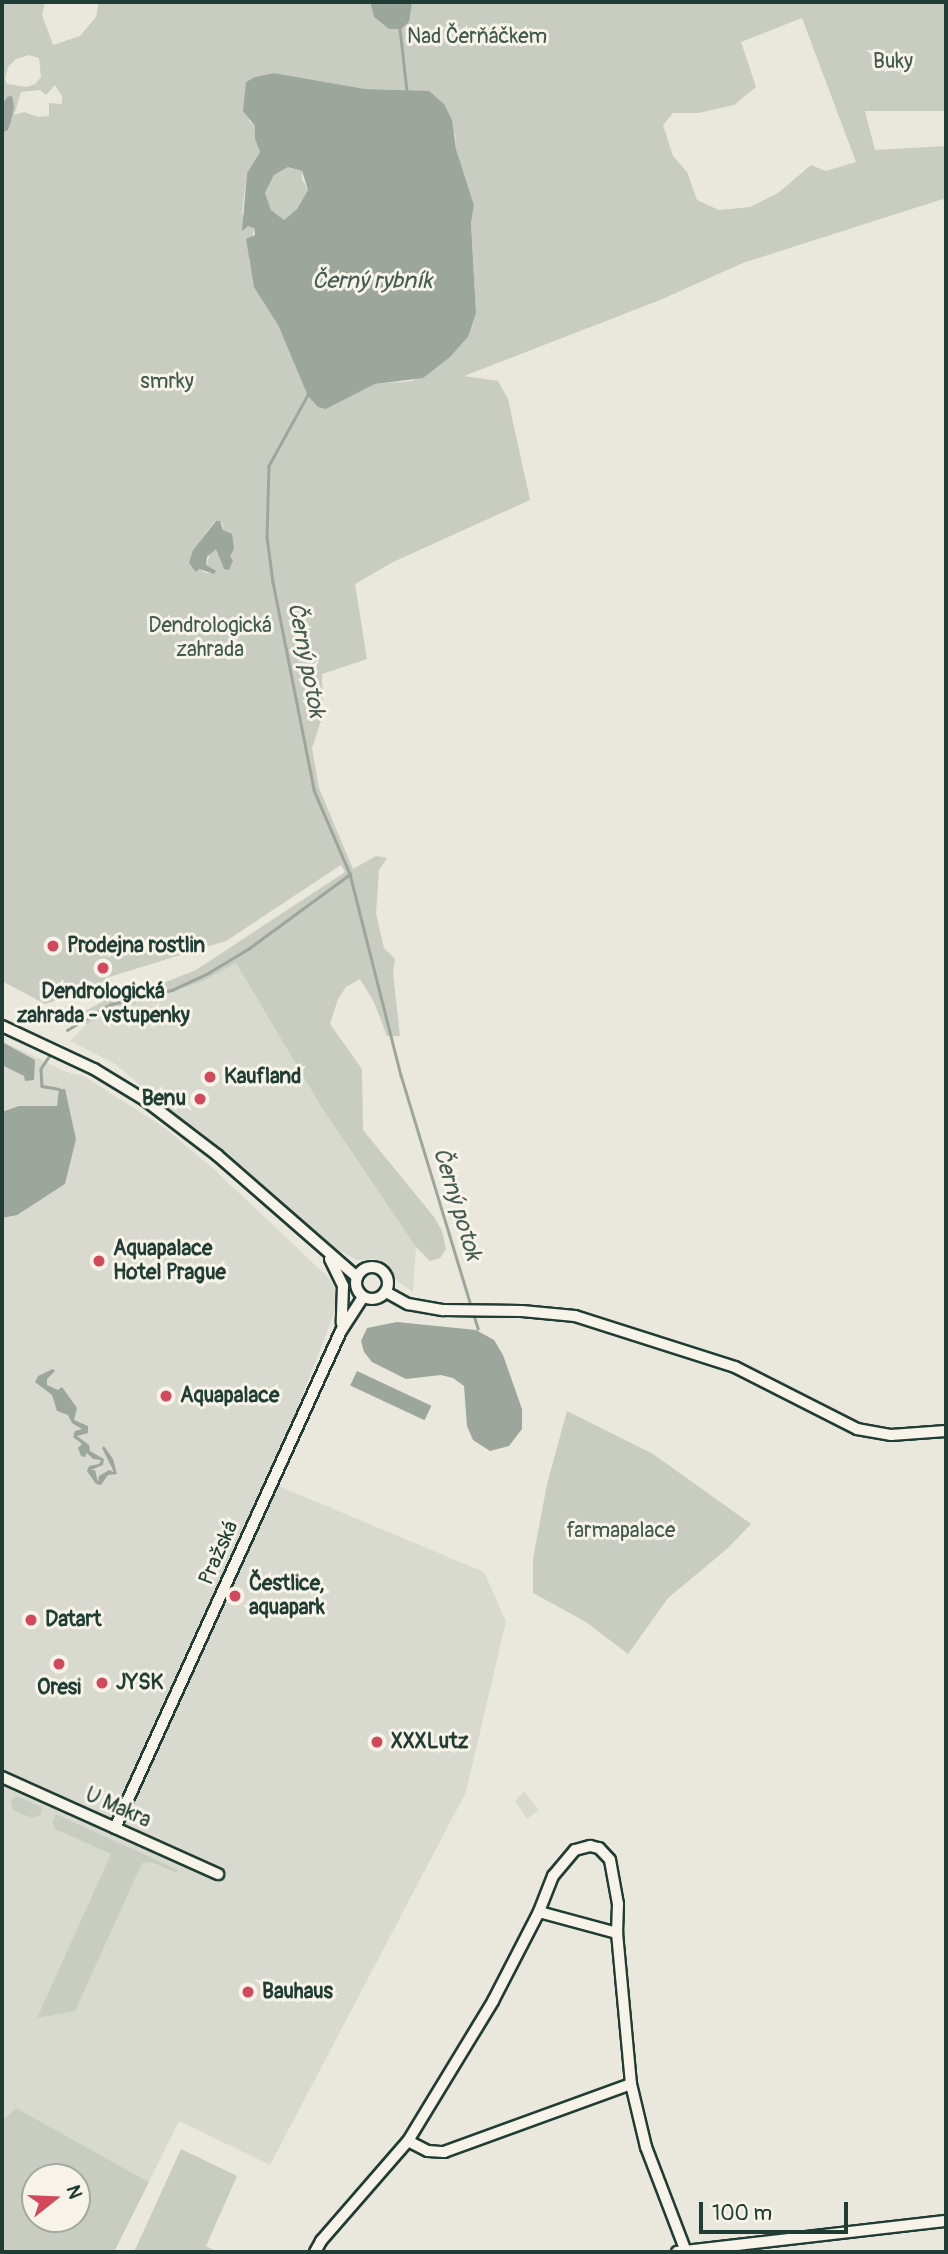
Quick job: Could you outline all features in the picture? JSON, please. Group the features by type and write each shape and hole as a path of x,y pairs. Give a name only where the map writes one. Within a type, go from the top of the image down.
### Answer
{"street":[{"path":"2,1026 94,1069 145,1100 217,1155 321,1249 357,1277"},
{"path":"321,1249 335,1266 343,1286 345,1308 341,1331"},
{"path":"365,1269 380,1269 388,1280 386,1292 377,1299 363,1297 356,1286 357,1277 365,1269"},
{"path":"386,1292 413,1305 466,1311 575,1316 735,1367 857,1429 891,1435 946,1431"},
{"name":"Pražská","path":"115,1828 341,1331 363,1297"},
{"name":"U Makra","path":"2,1777 218,1874"},
{"path":"315,2252 408,2141 493,2001 539,1912 553,1876 575,1850 590,1846 599,1848 610,1860 618,1904 617,1933 631,2084 646,2147 683,2252 946,2221"},
{"path":"539,1912 617,1933"},
{"path":"408,2141 428,2151 444,2152 631,2084"}],"shaded area":[{"path":"236,963 322,1108 416,1247 413,1292 395,1279 387,1263 373,1259 357,1260 335,1248 115,1064 70,1041 87,1024 114,1011 204,981"},
{"path":"2,1041 67,1072 84,1076 165,1128 216,1171 329,1278 340,1298 269,1482 484,1572 506,1621 466,1792 270,2165 179,2121 149,2182 16,2108 2,2121"},
{"path":"524,1791 539,1810 527,1819 515,1801"}],"green space":[{"path":"2,2 45,2 42,15 53,45 80,36 96,17 99,2 370,2 374,17 389,29 405,2 946,2 946,111 865,111 875,150 946,146 946,198 743,263 660,300 464,376 498,381 508,399 530,500 393,562 355,584 367,659 322,674 323,715 312,748 319,788 353,869 376,856 387,858 379,870 376,913 384,948 395,959 393,973 400,1036 387,1036 374,1002 360,979 346,987 338,999 330,1024 362,1069 363,1130 434,1217 442,1231 446,1249 440,1258 430,1261 416,1247 322,1108 236,963 204,981 114,1011 87,1024 65,1022 109,998 158,985 196,970 345,872 341,865 226,941 106,978 102,983 61,999 45,1004 2,981 2,133 8,130 12,117 7,97 2,105","holes":["802,18 856,162 826,171 811,165 778,193 750,207 719,210 697,200 687,172 673,156 663,125 673,113 698,113 734,105 756,87 741,42","29,55 39,58 41,77 35,84 27,87 7,84 5,79 8,67 16,59","274,73 365,89 394,90 455,134 456,149 474,205 471,223 476,313 468,337 450,357 412,381 375,384 326,409 308,395 278,325 263,301 249,261 254,227 248,226 242,213 247,173 260,152 255,139 255,126 249,121 255,77","55,85 62,96 62,104 49,103 49,116 38,117 24,112 14,115 21,92 40,90 46,95","215,521 222,523 230,557 223,566 216,549 211,551 206,566 214,573 199,569 193,550"]},
{"path":"288,167 302,171 302,179 308,190 297,209 284,220 271,210 265,193 274,175"},
{"name":"farmapalace","path":"567,1411 653,1454 751,1524 728,1548 668,1598 628,1654 586,1622 533,1593 533,1559 547,1484"},
{"path":"16,1796 42,1807 41,1815 32,1818 13,1810 11,1801"},
{"path":"56,1814 178,1870 177,1873 152,1862 142,1863 75,2011 37,2018 111,1854 55,1829 52,1822"},
{"path":"16,2108 149,2182 114,2252 2,2252 2,2121"},
{"path":"181,2149 237,2176 206,2246 218,2252 134,2252"}],"water":[{"path":"370,2 412,2 409,22 401,29 389,29 374,17"},
{"name":"Černý rybník","path":"274,73 365,89 429,91 444,104 452,120 456,149 474,205 471,223 476,313 468,337 450,357 423,378 375,384 326,409 318,407 308,396 278,325 254,287 246,239 255,235 254,228 248,226 242,231 247,173 260,152 255,139 255,126 243,111 246,82","holes":["288,167 302,171 308,190 297,209 284,220 271,210 265,193 274,175"]},
{"path":"12,96 14,107 11,121 8,130 2,133 2,105 7,97"},
{"path":"216,521 220,521 223,530 232,534 234,548 230,557 233,560 229,570 224,569 216,549 207,557 206,565 216,571 214,574 199,569 196,572 189,563 193,550"},
{"path":"2,1042 35,1060 34,1080 25,1081 24,1076 2,1065"},
{"path":"59,1089 65,1089 76,1139 65,1184 17,1215 2,1218 2,1112 19,1106 57,1106"},
{"path":"397,1322 476,1330 494,1340 503,1355 522,1409 522,1429 509,1446 490,1451 473,1440 467,1426 464,1386 453,1378 441,1375 406,1379 372,1362 364,1352 361,1341 367,1328"},
{"path":"53,1369 55,1371 47,1379 47,1385 58,1390 62,1387 77,1408 74,1420 88,1426 88,1433 77,1436 89,1445 90,1451 104,1459 103,1465 91,1470 95,1470 98,1482 99,1476 109,1470 114,1472 102,1448 104,1446 113,1459 117,1474 108,1475 101,1485 96,1484 87,1471 89,1466 99,1464 101,1460 93,1459 87,1453 85,1457 81,1456 78,1448 82,1444 73,1437 75,1431 82,1429 72,1423 68,1415 57,1411 52,1395 35,1382 38,1376"},
{"path":"357,1371 431,1406 425,1420 350,1386"}],"waterway":[{"name":"Černý potok","path":"400,28 407,91"},
{"name":"Černý potok","path":"308,395 269,466 267,537 273,582 314,790 350,874 401,1075 472,1308"},
{"path":"67,1030 111,1004 172,990 208,973 248,949 350,874"},
{"path":"49,1057 41,1069 42,1086 59,1089"},
{"name":"Černý potok","path":"474,1315 478,1328"}],"place":[{"name":"Prodejna rostlin","path":"53,946"},
{"name":"Dendrologická zahrada - vstupenky","path":"103,968"},
{"name":"Kaufland","path":"210,1077"},
{"name":"Benu","path":"200,1099"},
{"name":"Aquapalace Hotel Prague","path":"99,1261"},
{"name":"Aquapalace","path":"166,1396"},
{"name":"Čestlice, aquapark","path":"235,1596"},
{"name":"Datart","path":"31,1620"},
{"name":"Oresi","path":"59,1664"},
{"name":"JYSK","path":"102,1683"},
{"name":"XXXLutz","path":"377,1742"},
{"name":"Bauhaus","path":"248,1992"}],"park label":[{"name":"Nad Čerňáčkem","path":"477,37"},
{"name":"Buky","path":"893,62"},
{"name":"smrky","path":"167,382"},
{"name":"Dendrologická zahrada","path":"210,638"}]}
